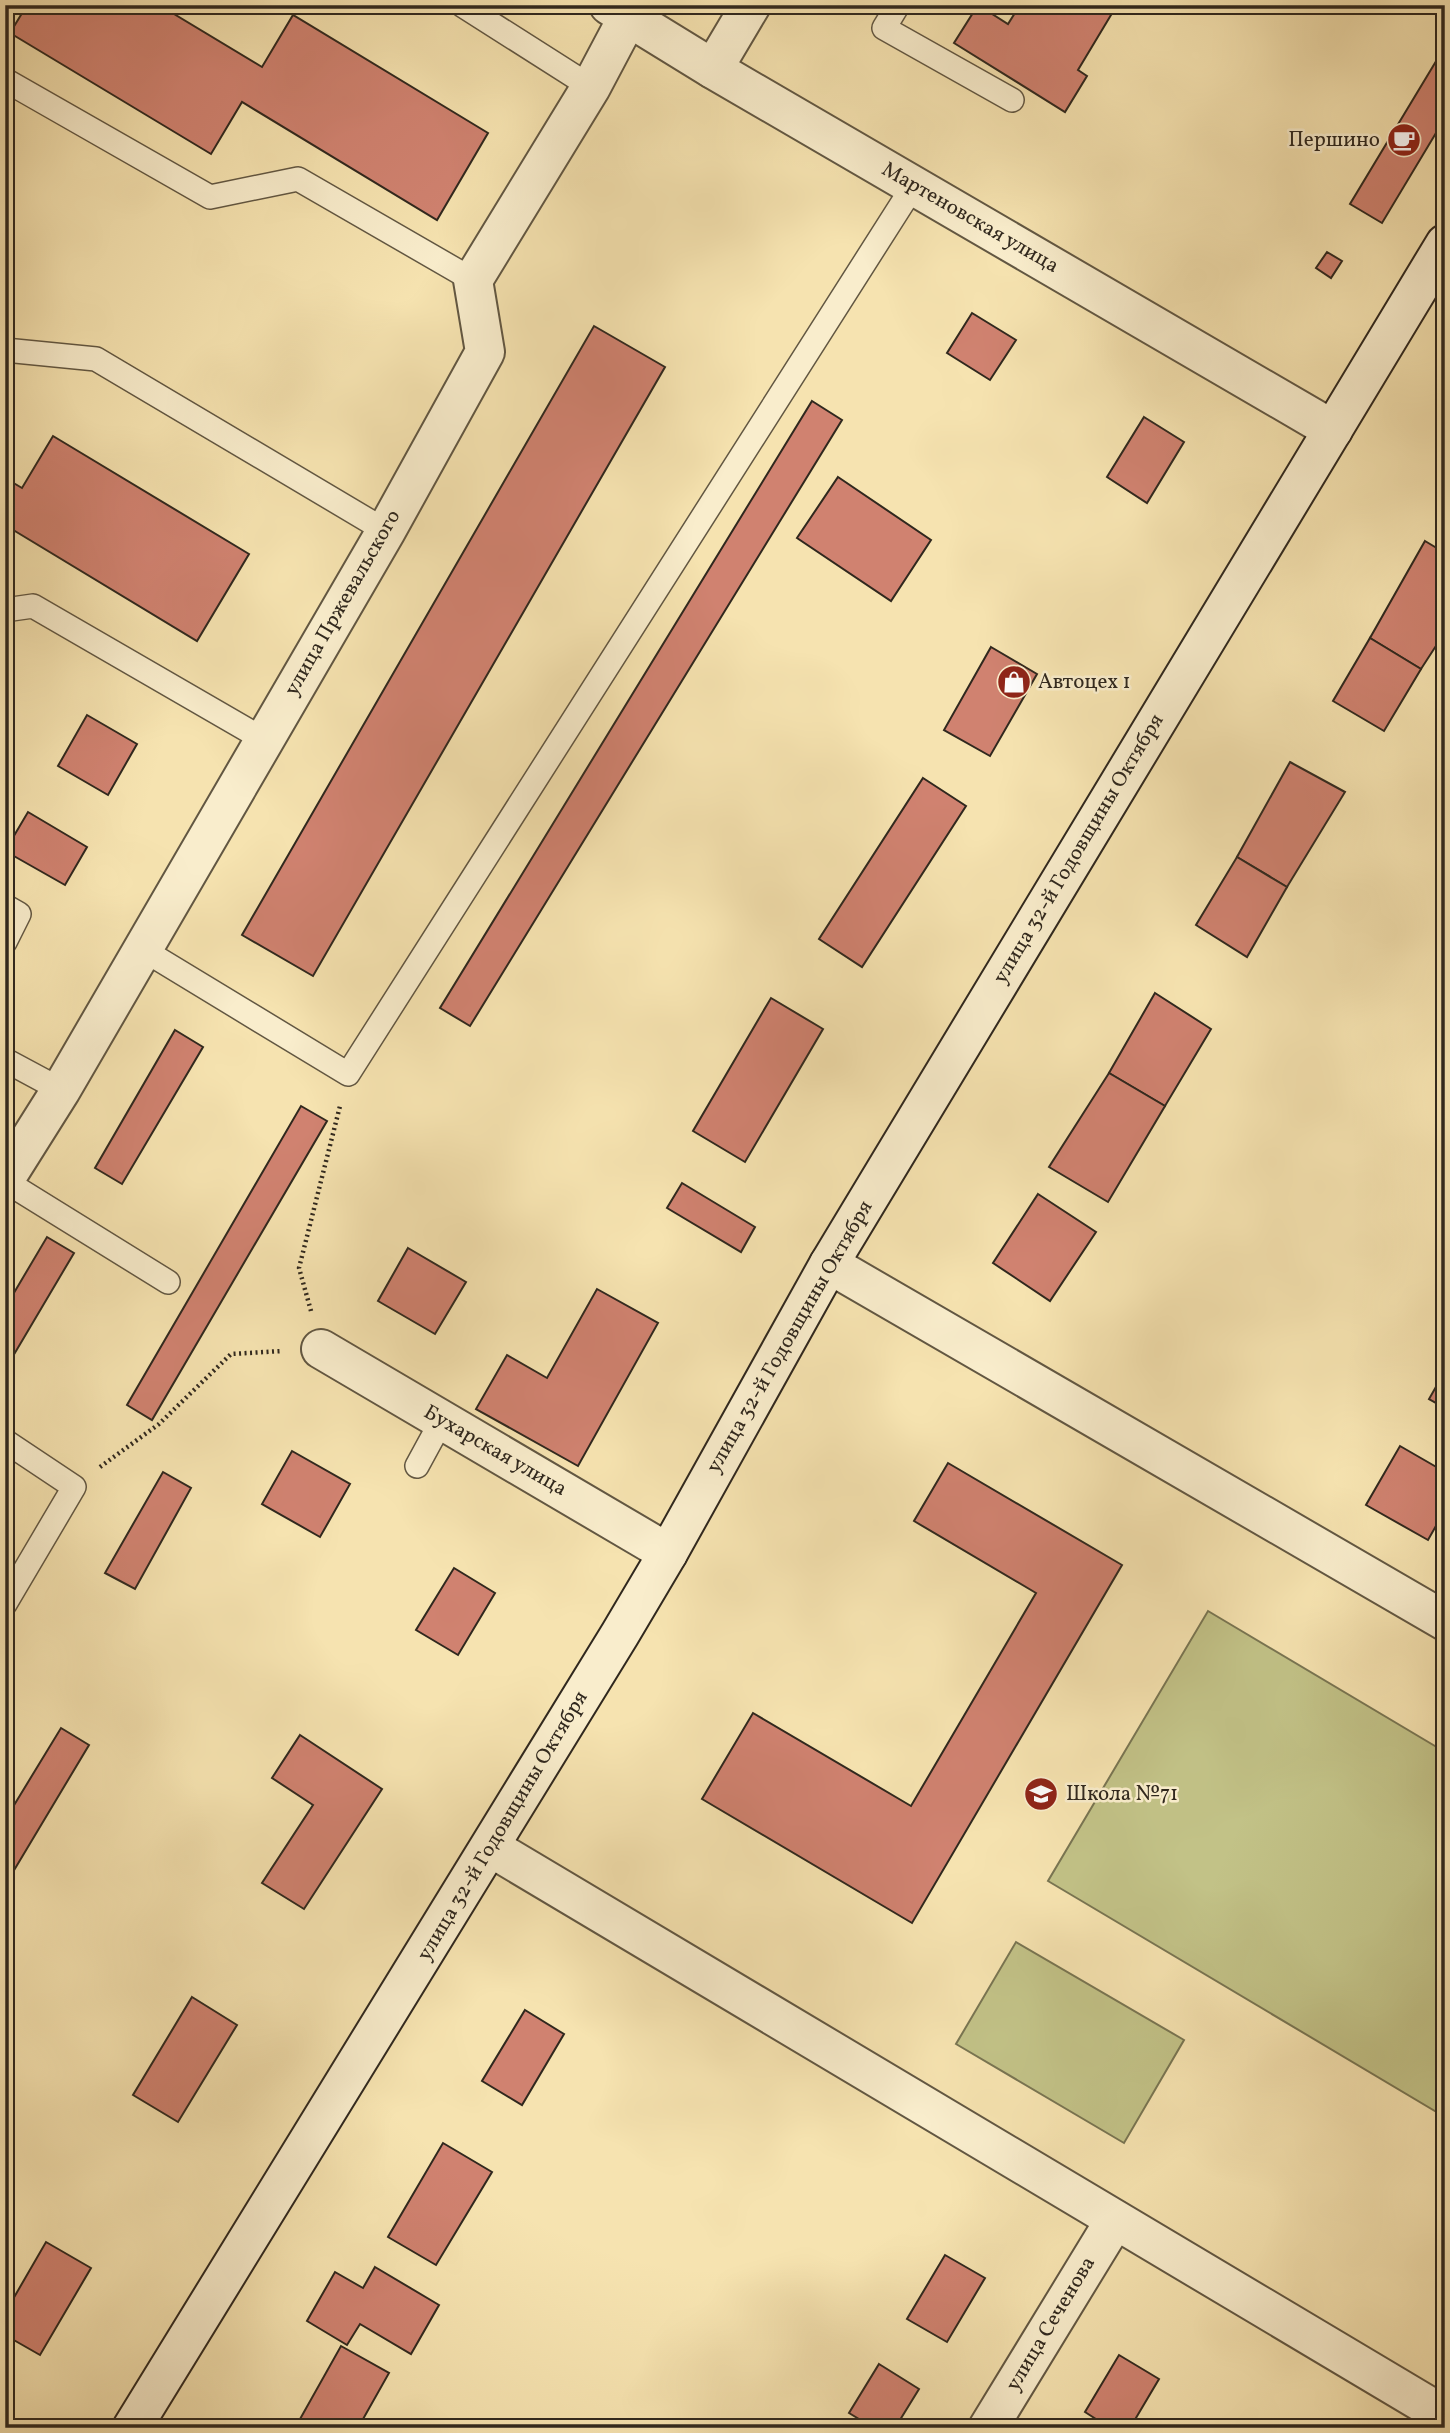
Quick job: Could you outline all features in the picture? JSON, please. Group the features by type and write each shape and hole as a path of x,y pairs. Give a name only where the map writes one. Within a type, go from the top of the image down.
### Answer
{"street":[{"path":"713,69 751,5"},
{"path":"472,280 591,87 618,11"},
{"name":"Мартеновская улица","path":"618,11 1332,430"},
{"name":"улица 32-й Годовщины Октября","path":"132,2428 668,1553 829,1264 1445,244"},
{"name":"улица Пржевальского","path":"5,1180 61,1090 386,531 485,352 472,280"},
{"path":"829,1264 1445,1621"},
{"name":"Бухарская улица","path":"321,1349 668,1553"},
{"path":"490,1847 1445,2416"},
{"name":"улица Сеченова","path":"988,2428 1115,2220"}],"lane":[{"path":"462,5 591,87"},
{"path":"898,5 884,28 1012,100"},
{"path":"5,80 210,197 298,179 472,280"},
{"path":"142,949 348,1074 914,186"},
{"path":"5,350 96,359 386,531"},
{"path":"5,610 33,606 263,739"},
{"path":"5,906 19,914 5,942"},
{"path":"5,1060 61,1090"},
{"path":"5,1180 167,1282"},
{"path":"417,1466 442,1420"},
{"path":"5,1441 74,1486 5,1604"}],"path":[{"path":"74,1486 159,1424 231,1354 321,1349 299,1268 348,1074"}],"green space":[{"path":"1208,1611 1445,1752 1445,2117 1048,1881"},
{"path":"1016,1942 1184,2040 1124,2143 956,2044"}],"building":[{"path":"27,5 159,5 262,67 293,15 488,133 437,220 242,102 211,154 10,33"},
{"path":"978,5 1008,24 1020,5 1117,5 1078,70 1087,76 1065,112 954,43"},
{"path":"1444,48 1445,118 1382,223 1350,204"},
{"path":"1327,252 1342,261 1331,278 1316,268"},
{"path":"972,313 1016,340 990,380 947,353"},
{"path":"594,326 665,367 313,976 242,935"},
{"path":"812,401 842,420 470,1026 440,1008"},
{"path":"1144,417 1184,442 1147,503 1107,477"},
{"path":"53,436 249,554 197,641 5,525 5,478 22,488"},
{"path":"838,477 931,540 891,601 797,538"},
{"path":"1425,541 1445,553 1445,632 1421,669 1370,638"},
{"path":"1370,638 1421,669 1384,731 1333,701"},
{"path":"991,647 1037,674 990,756 944,730"},
{"path":"87,715 137,744 108,795 58,766"},
{"path":"1290,762 1345,792 1287,887 1237,857"},
{"path":"923,778 966,806 862,967 819,939"},
{"path":"28,812 87,847 65,885 5,851"},
{"path":"1237,857 1287,887 1247,957 1196,925"},
{"path":"1155,993 1211,1029 1165,1106 1109,1073"},
{"path":"771,998 823,1029 745,1162 693,1131"},
{"path":"175,1030 203,1047 122,1184 95,1168"},
{"path":"1109,1073 1165,1106 1108,1202 1049,1167"},
{"path":"301,1106 327,1121 152,1420 127,1405"},
{"path":"682,1183 755,1227 741,1252 667,1208"},
{"path":"1038,1194 1096,1232 1050,1301 993,1263"},
{"path":"47,1237 74,1253 6,1368 5,1308"},
{"path":"408,1248 466,1282 435,1334 378,1301"},
{"path":"597,1289 658,1323 578,1466 476,1409 507,1355 547,1378"},
{"path":"1445,1371 1445,1408 1429,1399"},
{"path":"1400,1446 1445,1472 1445,1510 1428,1540 1366,1505"},
{"path":"292,1451 350,1484 320,1537 262,1504"},
{"path":"948,1463 1122,1565 912,1923 702,1799 753,1713 911,1806 1036,1593 914,1521"},
{"path":"163,1472 191,1488 135,1589 105,1573"},
{"path":"454,1568 495,1593 458,1655 416,1630"},
{"path":"61,1728 89,1745 7,1882 5,1820"},
{"path":"300,1735 382,1789 304,1909 262,1883 313,1805 272,1778"},
{"path":"192,1997 237,2025 178,2122 133,2095"},
{"path":"525,2010 564,2034 522,2105 482,2081"},
{"path":"443,2143 492,2172 436,2265 388,2237"},
{"path":"46,2242 91,2268 40,2355 5,2335 5,2313"},
{"path":"945,2255 985,2278 947,2342 907,2319"},
{"path":"375,2267 439,2305 411,2354 360,2324 347,2345 307,2321 335,2272 363,2288"},
{"path":"341,2346 389,2373 358,2428 295,2428"},
{"path":"1119,2355 1159,2379 1130,2428 1110,2428 1085,2412"},
{"path":"879,2364 919,2389 895,2428 874,2428 849,2413"}],"place":[{"name":"Першино","path":"1404,140"},
{"name":"Автоцех 1","path":"1014,682"},
{"name":"Школа №71","path":"1041,1794"}]}
